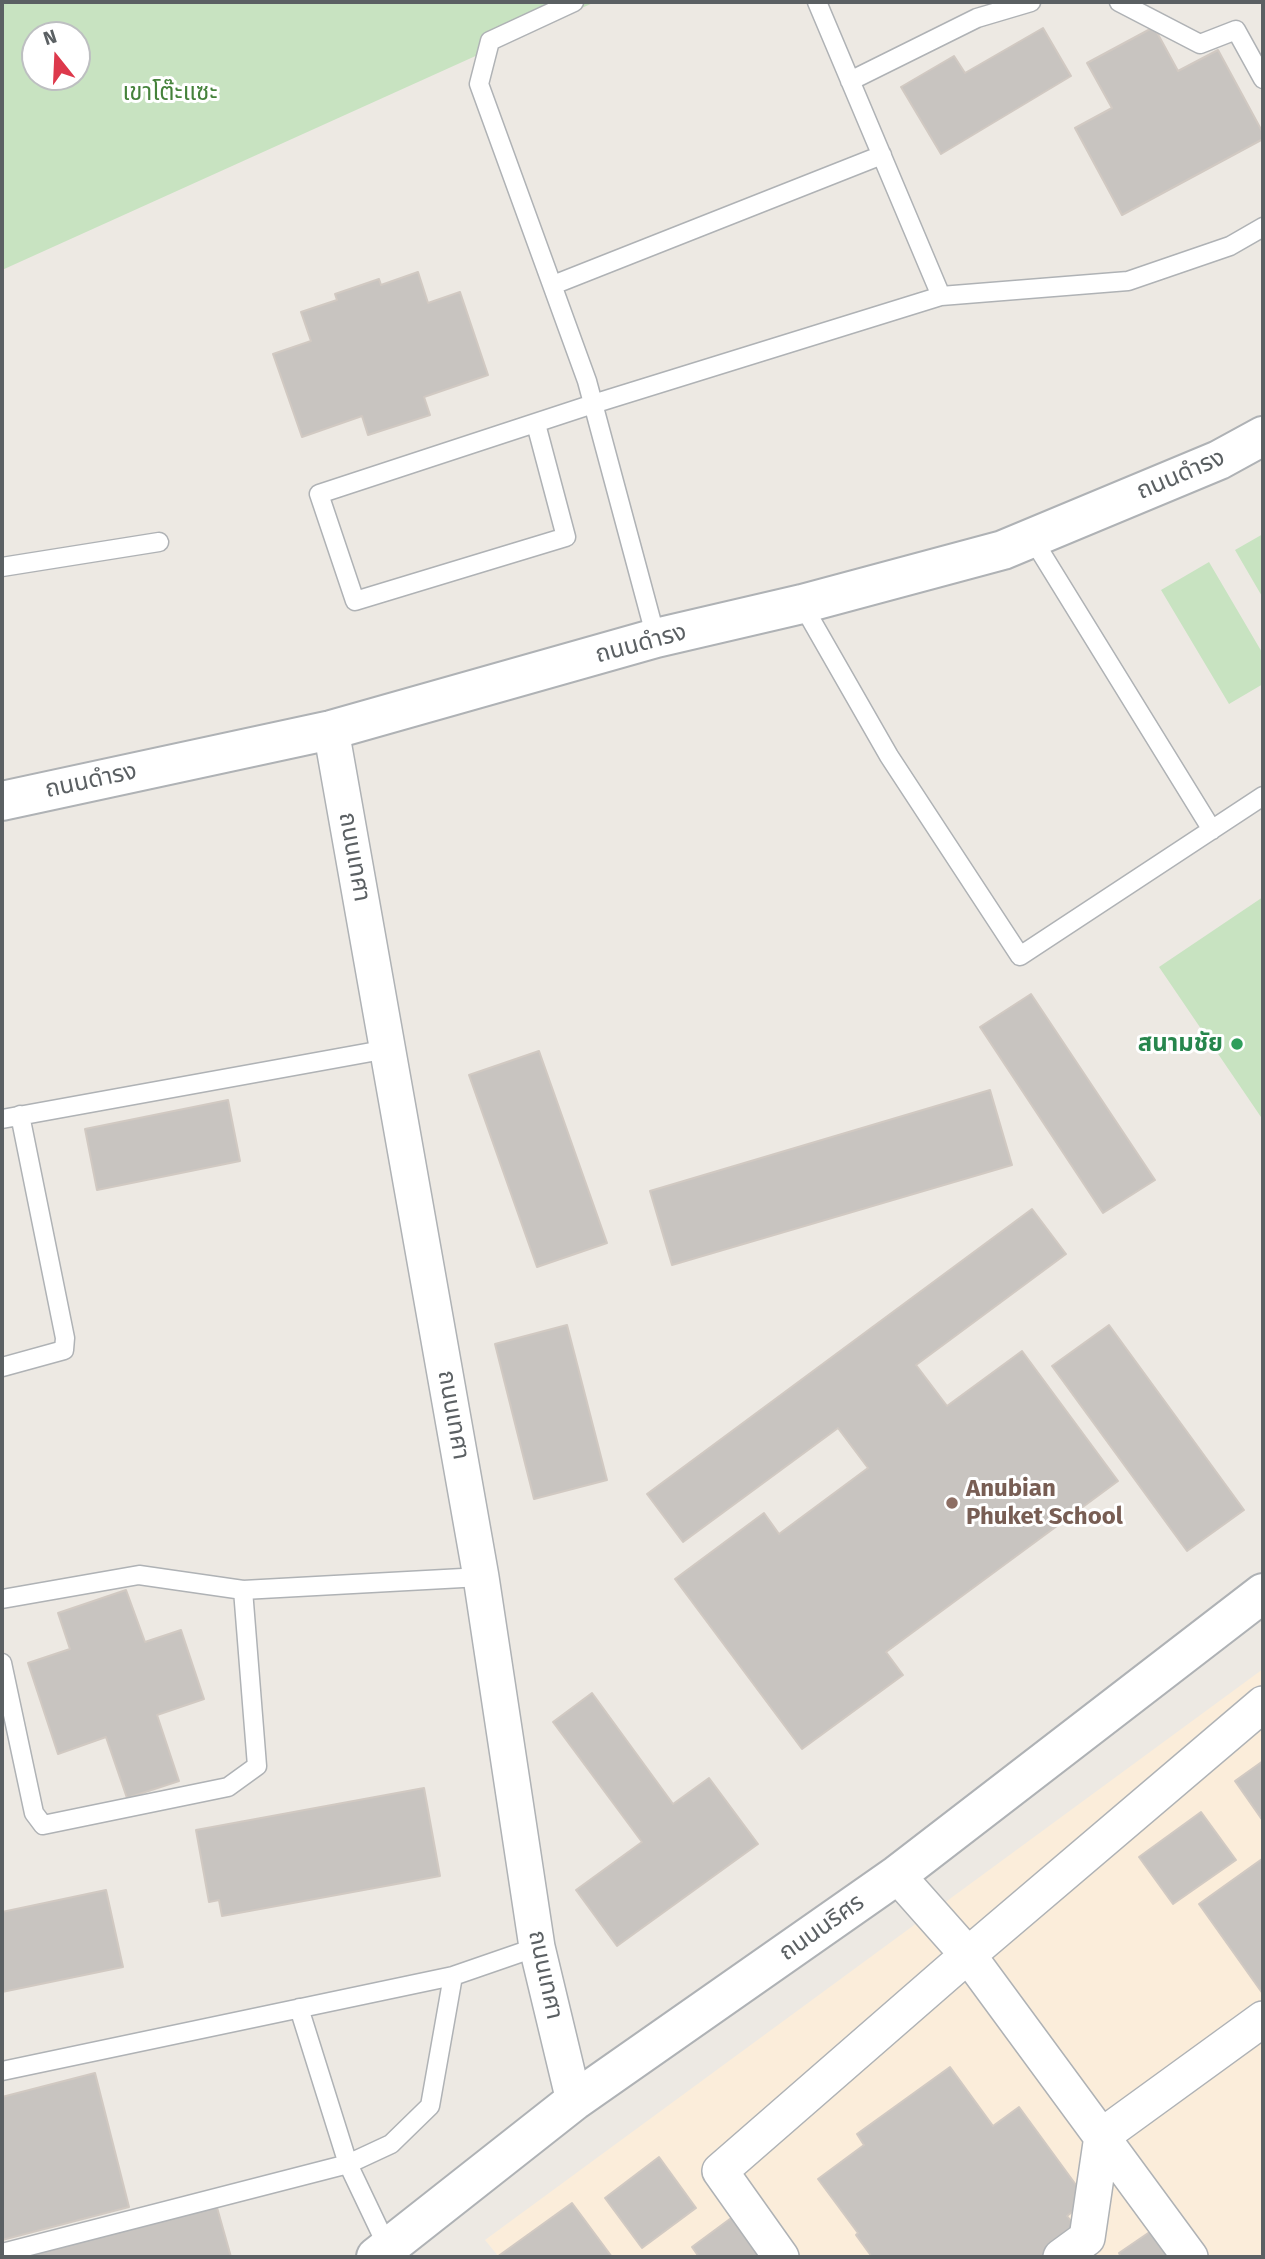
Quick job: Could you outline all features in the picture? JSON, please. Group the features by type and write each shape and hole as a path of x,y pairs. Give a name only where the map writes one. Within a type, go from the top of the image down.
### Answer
{"street":[{"name":"ถนนดำรง","path":"2,801 331,730 656,638 802,604 1003,550 1219,460 1263,436"},
{"name":"ถนนเทศา","path":"331,730 481,1577 537,1947 574,2101"},
{"name":"ถนนนริศร","path":"382,2253 574,2101 897,1875 1263,1593"},
{"path":"781,2257 720,2171 1263,1704"},
{"path":"897,1875 968,1955 1190,2257"},
{"path":"1061,2257 1087,2238 1102,2136 1263,2019"}],"lane":[{"path":"574,2 490,41 479,85 553,285 593,404 656,638"},
{"path":"817,2 941,296"},
{"path":"850,81 977,18 1031,2"},
{"path":"1119,2 1200,44 1236,30 1263,79"},
{"path":"553,285 882,155"},
{"path":"536,424 566,537 355,601 319,495 593,404 941,296 1128,281 1230,246 1263,227"},
{"path":"1032,538 1212,830"},
{"path":"2,567 159,542"},
{"path":"802,604 889,756 1020,956 1263,796"},
{"path":"2,1119 388,1049"},
{"path":"2,1367 64,1350 65,1338 20,1115"},
{"path":"2,1599 139,1575 243,1590 481,1577"},
{"path":"2,1662 34,1813 43,1825 229,1787 257,1766 243,1590"},
{"path":"2,2071 453,1976 537,1947"},
{"path":"2,2253 348,2164 391,2144 430,2106 453,1976"},
{"path":"299,2008 348,2164 382,2253"}],"shaded area":[{"path":"1263,1669 1263,2257 499,2257 485,2240"}],"green space":[{"name":"เขาโต๊ะแซะ","path":"2,2 595,2 2,270"},
{"path":"1263,534 1263,598 1235,550"},
{"path":"1209,562 1263,654 1263,684 1229,704 1161,590"},
{"name":"สนามชัย","path":"1263,897 1263,1120 1159,967"}],"building":[{"path":"1154,27 1178,71 1218,50 1263,133 1263,139 1122,215 1075,128 1112,108 1087,63"},
{"path":"1043,28 1071,76 941,154 901,87 954,56 965,73"},
{"path":"418,272 428,303 460,292 488,375 424,397 430,415 368,435 362,416 302,437 273,354 311,341 301,312 337,300 335,294 379,279 381,285"},
{"path":"1031,994 1155,1180 1103,1213 980,1027"},
{"path":"539,1051 607,1243 537,1267 469,1075"},
{"path":"990,1090 1012,1165 672,1265 650,1191"},
{"path":"228,1100 240,1161 97,1190 85,1129"},
{"path":"1032,1209 1066,1254 916,1365 947,1406 1022,1351 1118,1481 886,1652 903,1675 802,1749 675,1579 764,1513 779,1534 868,1468 838,1428 683,1542 647,1494"},
{"path":"567,1325 607,1480 534,1499 495,1344"},
{"path":"1109,1325 1244,1510 1187,1551 1052,1366"},
{"path":"126,1590 145,1642 181,1630 204,1699 157,1715 179,1781 127,1798 106,1737 58,1754 28,1663 70,1649 58,1613"},
{"path":"592,1693 673,1804 709,1778 758,1844 617,1946 576,1890 642,1842 553,1722"},
{"path":"1263,1761 1263,1821 1235,1781"},
{"path":"424,1788 440,1876 222,1916 219,1900 209,1902 196,1830"},
{"path":"1201,1812 1236,1860 1173,1904 1139,1857"},
{"path":"1262,1859 1263,1861 1263,1994 1199,1904"},
{"path":"106,1890 123,1967 2,1992 2,1912"},
{"path":"950,2067 993,2126 1019,2107 1087,2200 1067,2216 1082,2235 1051,2257 872,2257 856,2235 858,2233 818,2179 864,2145 857,2134"},
{"path":"95,2073 129,2207 2,2240 2,2097"},
{"path":"659,2157 696,2208 642,2248 605,2198"},
{"path":"572,2203 612,2257 497,2257"},
{"path":"216,2204 231,2257 25,2257"},
{"path":"738,2213 770,2257 699,2257 692,2247"},
{"path":"1157,2227 1177,2257 1121,2257 1119,2253"}],"place":[{"name":"สนามชัย","path":"1237,1044"},
{"name":"Anubian Phuket School","path":"952,1503"}]}
